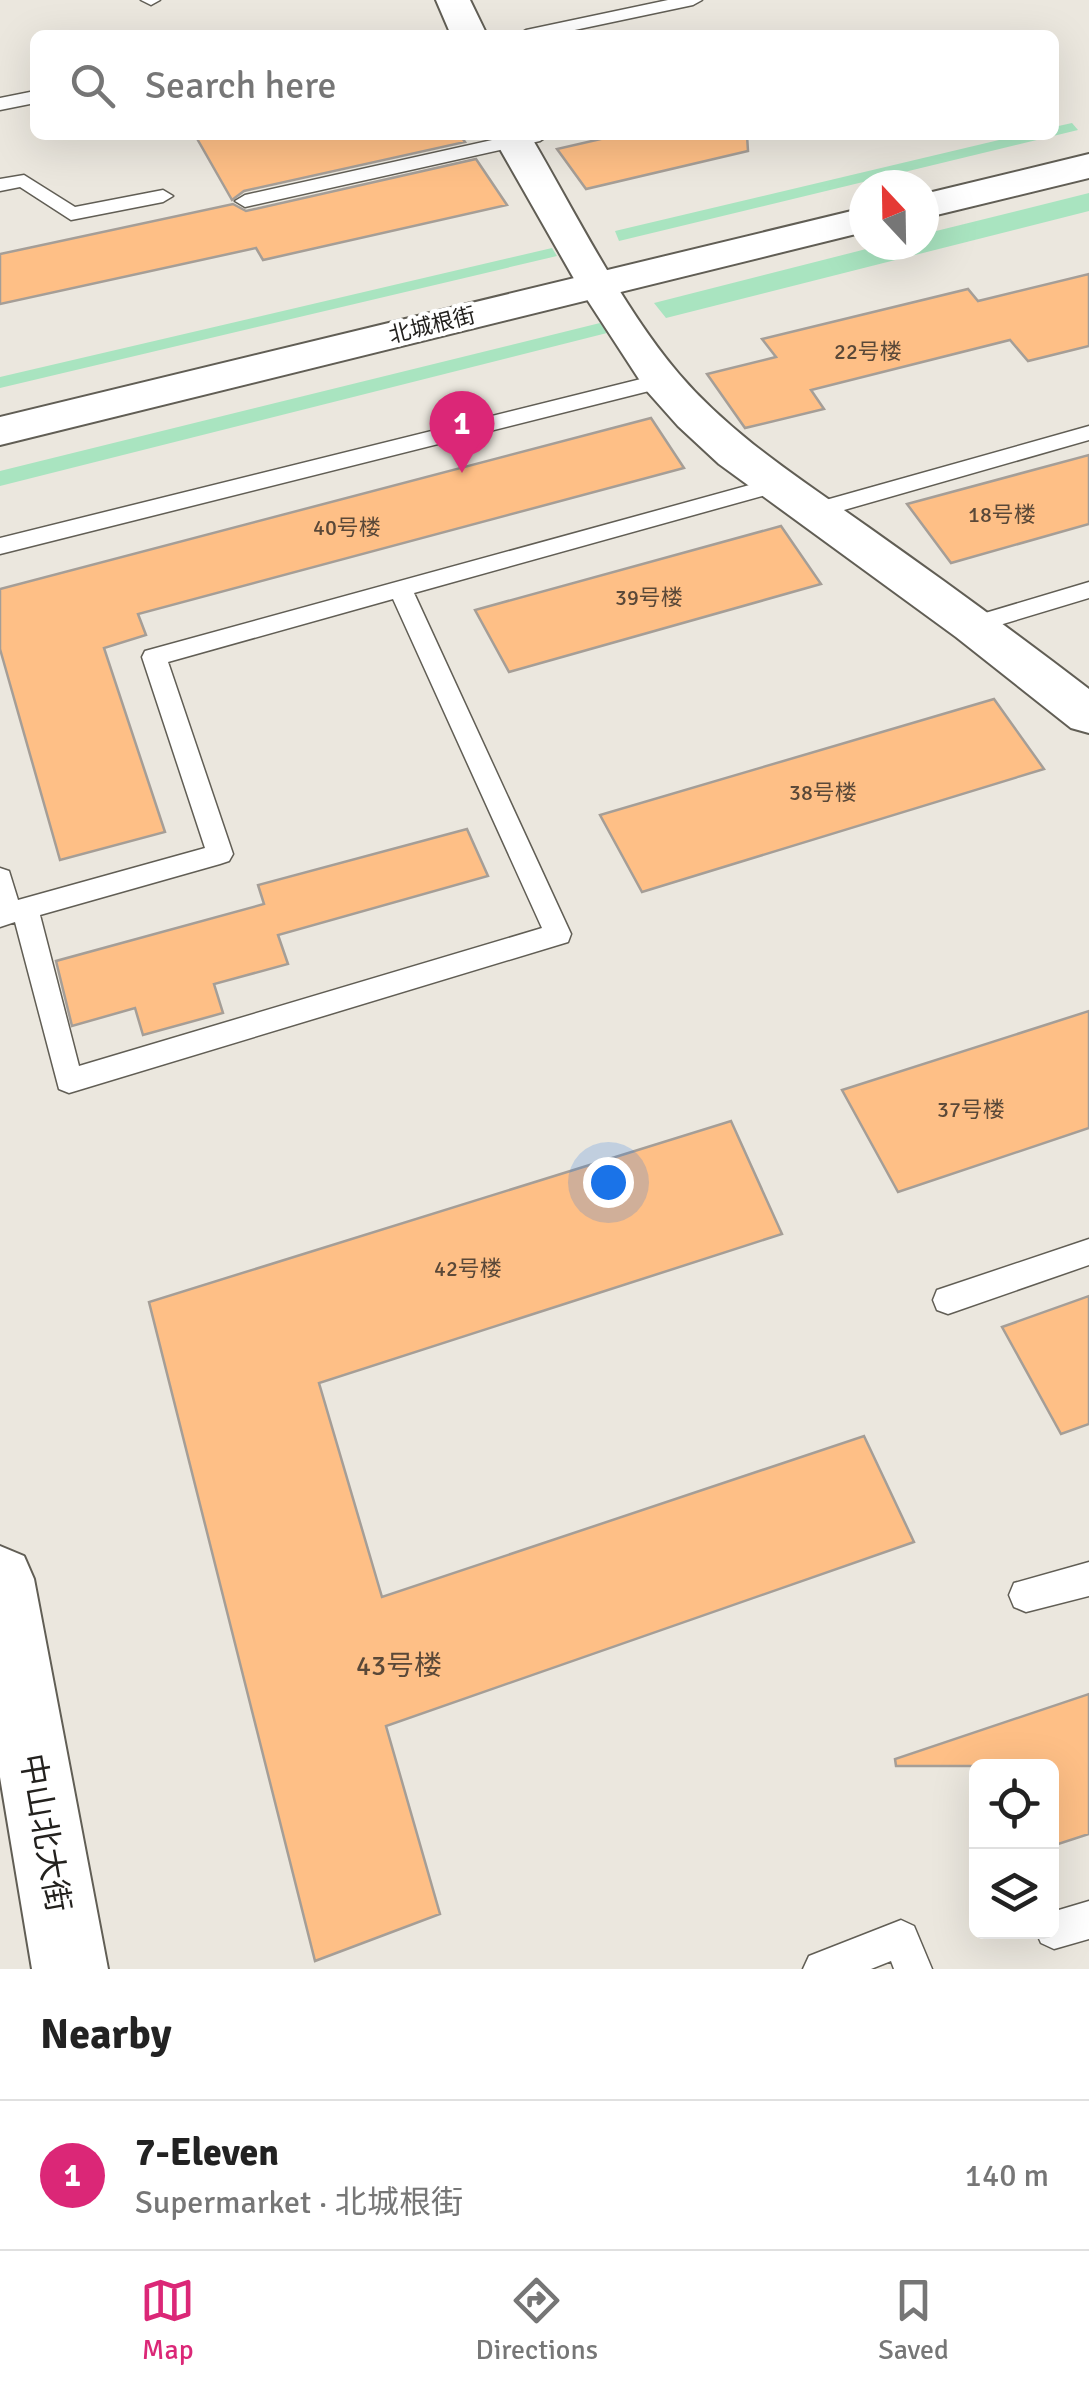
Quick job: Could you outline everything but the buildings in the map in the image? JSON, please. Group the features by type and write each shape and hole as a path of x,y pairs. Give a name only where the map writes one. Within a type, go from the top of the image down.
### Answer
{"street":[{"path":"453,0 467,30"},
{"path":"523,140 593,278 661,382 735,454 973,625 1089,715"},
{"path":"939,187 1089,152"},
{"path":"939,202 1089,166"},
{"name":"北城根街","path":"0,431 849,209"},
{"name":"北城根街","path":"0,411 849,223"},
{"name":"中山北大街","path":"0,1579 70,1969"}],"lane":[{"path":"550,30 693,0"},
{"path":"0,104 30,98"},
{"path":"245,201 508,140"},
{"path":"0,185 24,180 71,214 162,196"},
{"path":"0,546 661,382"},
{"path":"816,510 1089,433"},
{"path":"11,912 220,854 154,656 779,484"},
{"path":"973,625 1089,590"},
{"path":"0,878 69,1081 558,934 401,591"},
{"path":"948,1300 1089,1252"},
{"path":"1026,1595 1089,1579"},
{"path":"822,1969 901,1939 913,1969"}],"green space":[{"path":"1072,123 1078,130 1059,135 1059,126"},
{"path":"999,140 1037,140 913,170 872,170"},
{"path":"849,176 849,185 619,241 615,231"},
{"path":"1089,193 1089,211 939,249 939,230"},
{"path":"552,248 557,256 0,388 0,377"},
{"path":"849,253 849,260 895,260 666,318 654,303"},
{"path":"600,323 607,333 0,486 0,471"}],"place":[{"name":"7-Eleven","path":"462,473"}]}
